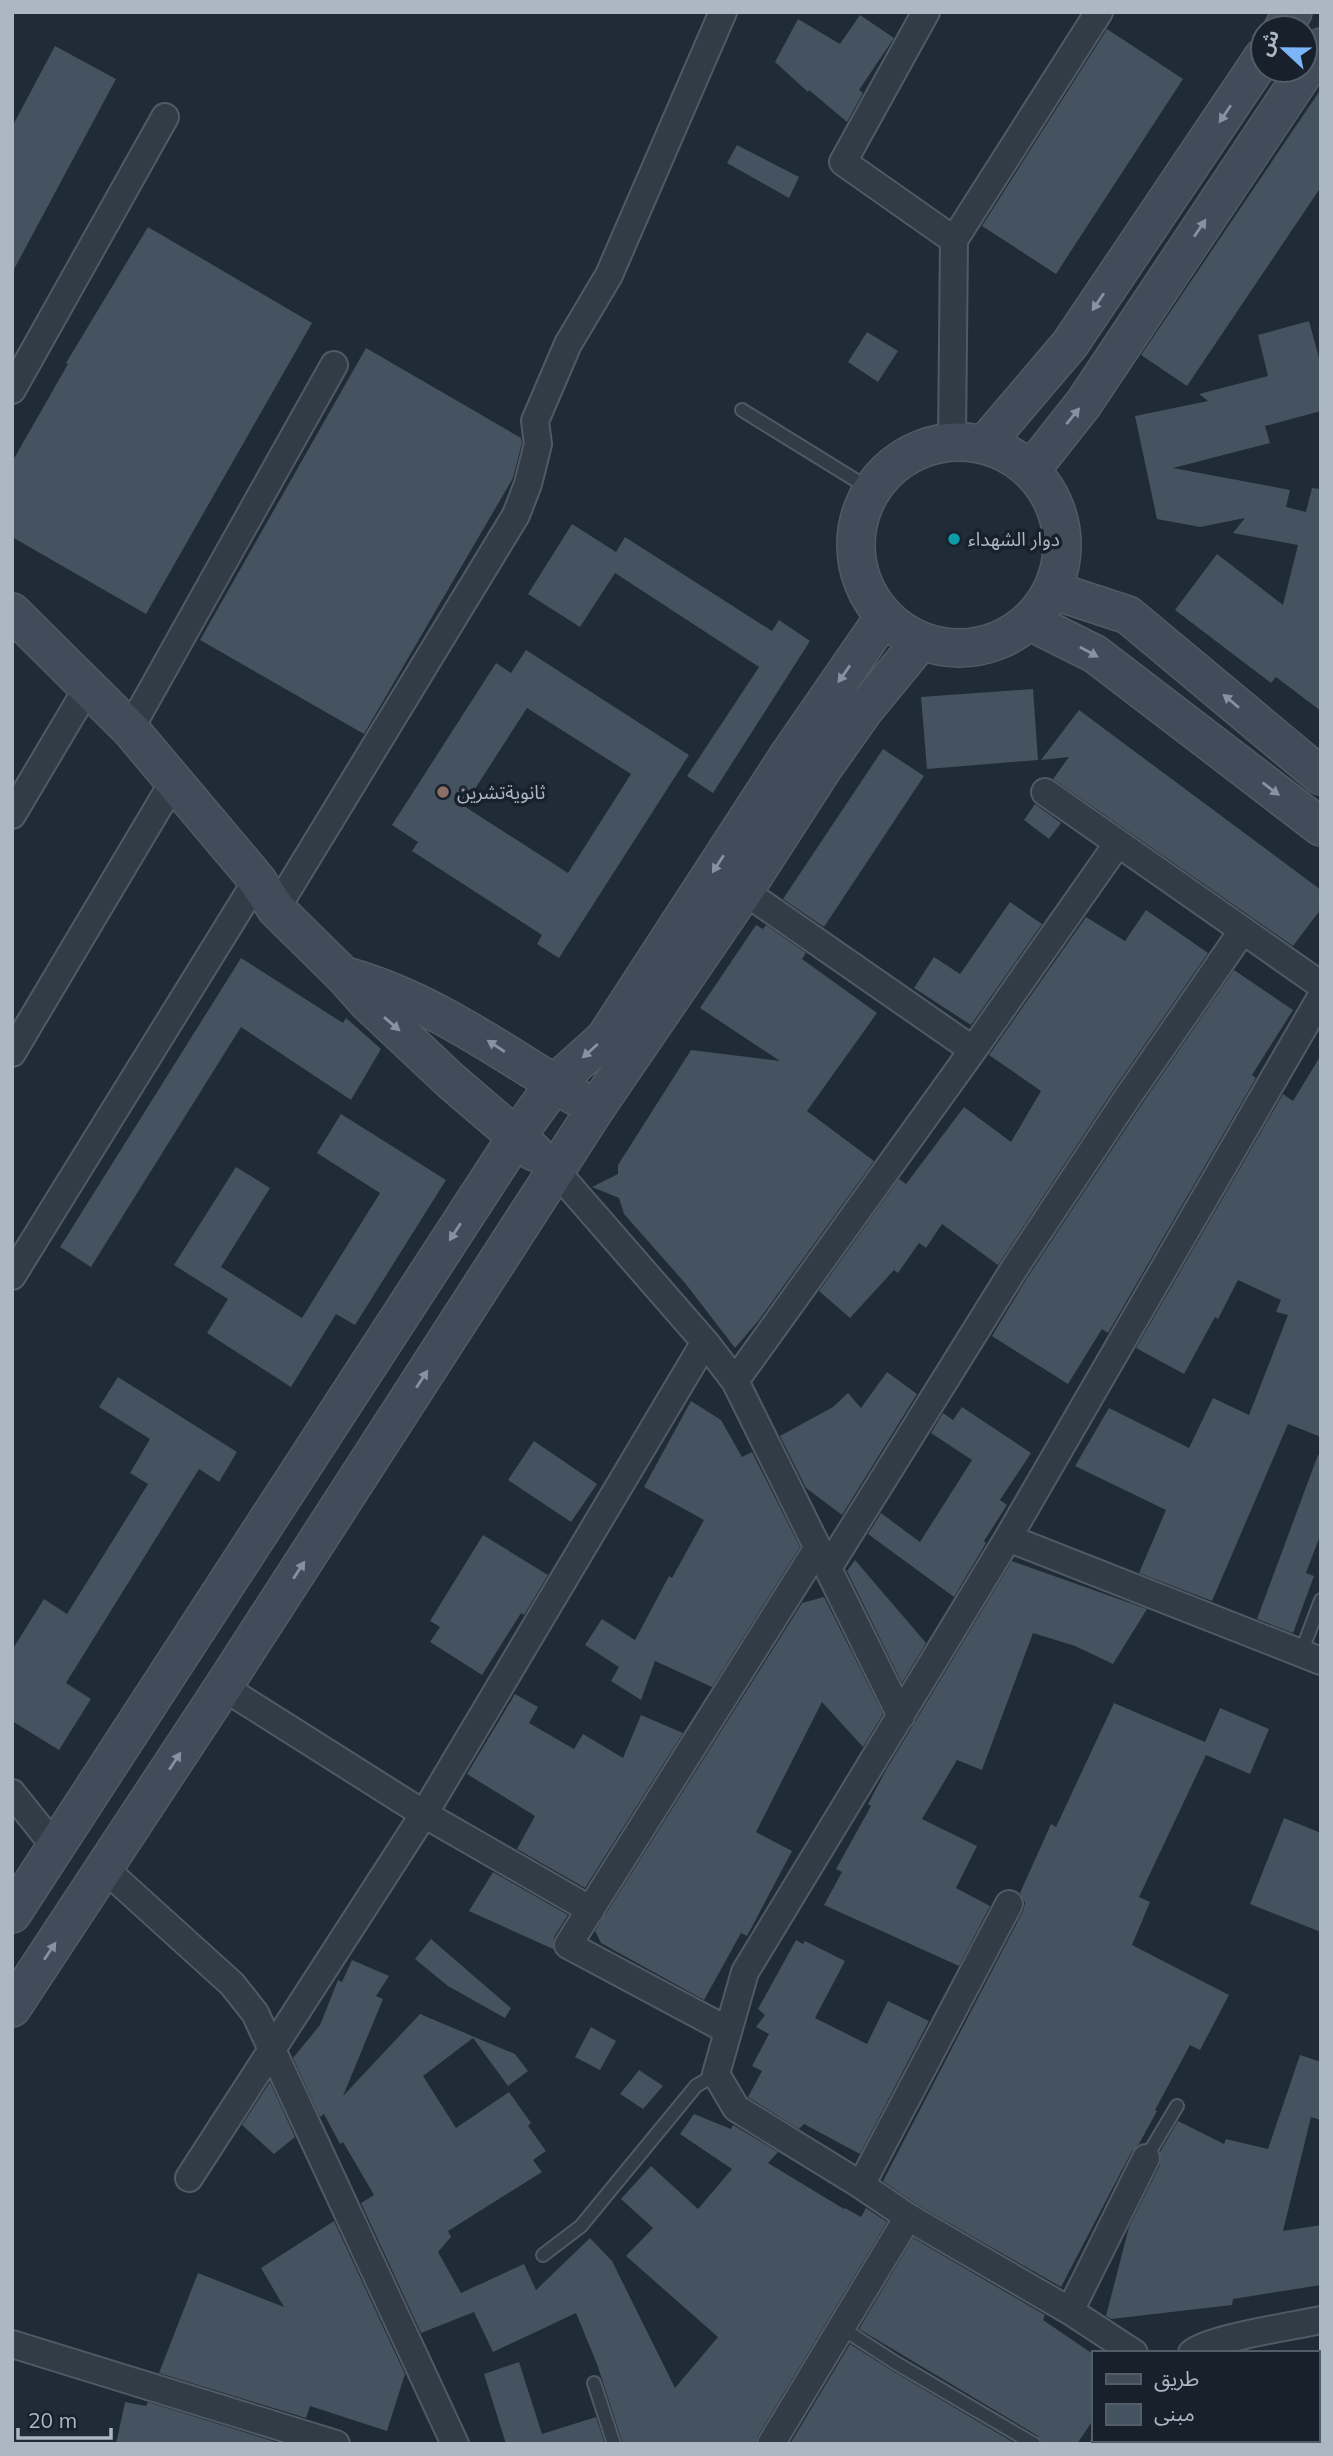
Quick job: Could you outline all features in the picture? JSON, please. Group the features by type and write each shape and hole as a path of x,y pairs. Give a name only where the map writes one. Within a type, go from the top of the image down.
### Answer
{"main road":[{"path":"1031,470 1084,403 1321,47"},
{"path":"969,442 1070,344 1249,78"},
{"path":"969,442 1009,454 1031,470 1047,490 1058,514 1062,539 1060,565 1052,590 1029,621 1005,638 976,647 947,648 920,642 883,618 862,583 855,552 858,519 870,489 892,464 920,448 969,442"},
{"path":"1052,590 1128,615 1321,776"},
{"path":"12,612 130,729 267,895 368,1003 452,1081 556,1171"},
{"path":"12,1914 517,1136 555,1083 605,1038 790,753 883,618"},
{"path":"1029,621 1095,654 1321,827"},
{"path":"12,2008 105,1869 596,1108 858,718 920,642"},
{"path":"344,976 381,986 424,1005 476,1033 596,1108"}],"street":[{"path":"12,1276 267,895 516,515 528,484 538,444 535,421 568,344 609,275 723,12"},
{"path":"926,12 843,162 954,240"},
{"path":"969,442 954,240 1099,12"},
{"path":"12,390 165,117"},
{"path":"130,729 334,365"},
{"path":"12,815 88,687"},
{"path":"12,1053 174,781"},
{"path":"1045,792 1320,987 1009,1538 745,1972 716,2074 736,2108 908,2217 1070,2311 1131,2351"},
{"path":"734,1381 1118,843"},
{"path":"744,891 973,1049"},
{"path":"727,2030 568,1945 1127,1098 1242,930"},
{"path":"556,1171 705,1342 734,1381 901,1716"},
{"path":"189,2178 424,1814 705,1342"},
{"path":"1009,1538 1311,1657"},
{"path":"223,1687 424,1814 591,1910"},
{"path":"12,1793 56,1848"},
{"path":"105,1869 232,1984 255,2013 455,2444"},
{"path":"861,2185 1009,1904"},
{"path":"1070,2311 1146,2158"},
{"path":"771,2444 908,2217"},
{"path":"1194,2351 1234,2338 1321,2320"},
{"path":"12,2344 309,2440 337,2444"}],"lane":[{"path":"742,410 870,489"},
{"path":"1311,1657 1321,1600"},
{"path":"544,2255 581,2226 696,2087 716,2074"},
{"path":"1146,2158 1177,2106"},
{"path":"840,2327 1034,2444"},
{"path":"594,2383 614,2444"}],"building":[{"path":"860,15 894,38 859,90 863,93 847,122 775,62 798,19 840,44"},
{"path":"1107,29 1183,79 1056,274 982,226"},
{"path":"55,46 116,79 12,273 12,127"},
{"path":"1321,89 1321,187 1187,386 1141,355"},
{"path":"737,145 799,177 789,198 727,163"},
{"path":"148,227 312,323 146,614 12,537 12,462 68,364 66,363"},
{"path":"1309,321 1321,365 1321,411 1265,426 1270,443 1173,468 1290,490 1286,507 1306,512 1312,488 1321,489 1321,711 1276,677 1271,683 1175,610 1217,554 1283,605 1298,545 1233,533 1245,518 1200,527 1157,519 1135,416 1208,401 1199,394 1268,376 1258,335"},
{"path":"867,332 898,351 878,382 848,362"},
{"path":"366,348 521,438 522,443 513,478 364,734 200,640"},
{"path":"572,524 616,552 625,537 772,631 779,620 810,641 713,793 687,776 759,667 615,573 580,627 528,594"},
{"name":"ثانويةتشرين","path":"526,650 689,755 559,958 537,944 542,935 412,851 418,842 392,825 496,663 511,673","holes":["527,708 631,774 568,873 464,806"]},
{"path":"1033,689 1038,760 927,769 921,697"},
{"path":"1079,710 1321,890 1321,909 1293,946 1053,779 1069,757 1041,760"},
{"path":"883,749 924,776 824,927 783,899"},
{"path":"1035,804 1061,823 1049,839 1024,820"},
{"path":"1010,902 1042,924 971,1025 914,988 934,957 960,974"},
{"path":"1146,910 1208,953 998,1265 942,1224 926,1248 919,1243 898,1273 894,1270 850,1318 819,1291 899,1179 906,1184 964,1107 1011,1142 1041,1091 989,1055 1086,917 1125,941"},
{"path":"756,925 763,929 766,925 806,953 802,959 877,1013 807,1111 874,1161 759,1320 735,1348 685,1283 624,1214 619,1198 592,1187 618,1174 618,1165 691,1050 780,1061 700,1008"},
{"path":"241,958 343,1023 346,1018 381,1049 351,1100 241,1027 91,1267 60,1247"},
{"path":"1234,970 1293,1010 1252,1075 1256,1078 1108,1333 1102,1329 1068,1384 992,1336 1140,1107"},
{"path":"1321,1055 1321,1437 1288,1424 1212,1601 1139,1573 1166,1510 1075,1466 1109,1408 1189,1448 1213,1398 1249,1415 1288,1315 1276,1312 1281,1300 1238,1280 1184,1374 1136,1348 1283,1094 1293,1101"},
{"path":"341,1114 446,1180 355,1325 336,1314 291,1387 207,1333 228,1299 174,1265 236,1167 270,1188 221,1267 302,1318 380,1193 317,1153"},
{"path":"887,1372 917,1394 842,1515 806,1488 780,1436 833,1407 848,1393 861,1408"},
{"path":"118,1377 237,1452 219,1482 199,1469 66,1683 91,1699 59,1750 12,1721 12,1650 44,1599 67,1614 148,1484 130,1473 150,1439 99,1407"},
{"path":"691,1401 721,1420 742,1457 752,1452 800,1547 712,1687 655,1661 641,1700 611,1681 619,1667 585,1645 602,1619 635,1640 669,1576 672,1578 704,1520 644,1487"},
{"path":"962,1407 1031,1453 1000,1500 1007,1505 954,1597 868,1534 881,1513 920,1542 972,1460 931,1433 943,1413 953,1420"},
{"path":"534,1441 597,1484 571,1522 508,1480"},
{"path":"1318,1455 1321,1456 1321,1533 1306,1573 1314,1576 1293,1633 1257,1619"},
{"path":"483,1535 548,1575 482,1675 430,1642 440,1627 430,1621"},
{"path":"855,1560 926,1643 902,1683 847,1571"},
{"path":"1012,1561 1147,1609 1113,1664 1075,1646 1033,1633 982,1770 957,1760 922,1819 977,1846 956,1888 990,1906 959,1966 824,1905 842,1872 836,1869 871,1806 868,1804 886,1770"},
{"path":"824,1597 883,1714 863,1747 822,1702 756,1832 792,1851 747,1936 741,1933 704,2000 601,1943 595,1931 802,1603"},
{"path":"515,1694 538,1707 529,1723 574,1749 583,1734 623,1758 641,1715 683,1733 585,1888 517,1849 535,1816 467,1774"},
{"path":"1114,1703 1205,1742 1220,1708 1269,1729 1250,1774 1206,1755 1139,1897 1150,1902 1132,1945 1229,1995 1200,2050 1190,2045 1061,2287 916,2204 883,2181 1023,1911 1025,1903 1020,1893 1051,1824 1056,1827"},
{"path":"1284,1818 1321,1833 1321,1932 1250,1904"},
{"path":"493,1872 568,1915 554,1937 553,1949 469,1911"},
{"path":"431,1939 511,2008 505,2018 448,1986 415,1959"},
{"path":"796,1940 803,1944 805,1941 845,1961 815,2018 867,2044 888,2001 929,2021 860,2154 804,2124 799,2129 748,2097 762,2071 752,2066 769,2034 756,2027 765,2015 758,2009"},
{"path":"352,1960 389,1976 376,1996 383,1999 343,2096 420,2014 515,2054 528,2071 508,2086 473,2038 423,2076 456,2128 509,2092 531,2123 528,2126 546,2151 533,2160 542,2172 448,2231 451,2237 438,2252 461,2293 524,2264 536,2290 590,2238 612,2261 675,2388 718,2337 626,2256 653,2228 621,2199 651,2166 698,2209 732,2169 680,2134 694,2114 731,2129 733,2125 778,2152 768,2163 844,2209 861,2217 866,2208 887,2222 755,2444 623,2444 597,2364 576,2313 493,2352 474,2312 421,2333 361,2203 374,2195 343,2142 340,2144 324,2114 320,2117 293,2058 320,2025 338,1980 342,1982"},
{"path":"591,2027 616,2041 600,2070 575,2057"},
{"path":"1300,2055 1321,2062 1321,2120 1311,2117 1283,2231 1321,2225 1321,2285 1233,2299 1232,2305 1111,2319 1106,2316 1129,2227 1160,2165 1160,2152 1178,2121 1224,2144 1226,2139 1268,2149"},
{"path":"639,2070 663,2086 643,2109 620,2094"},
{"path":"270,2082 295,2137 274,2154 242,2125"},
{"path":"334,2221 405,2374 387,2431 310,2406 306,2418 159,2373 198,2273 284,2307 261,2268"},
{"path":"913,2238 1045,2315 1043,2320 1092,2353 1092,2422 1077,2444 1043,2444 1038,2436 859,2329"},
{"path":"850,2344 891,2370 1016,2444 790,2444"},
{"path":"519,2362 542,2434 596,2417 605,2444 506,2444 484,2374"},
{"path":"125,2402 146,2406 148,2402 282,2444 116,2444"}],"place":[{"name":"دوار الشهداء","path":"954,539"},
{"name":"ثانويةتشرين","path":"443,792"}]}
